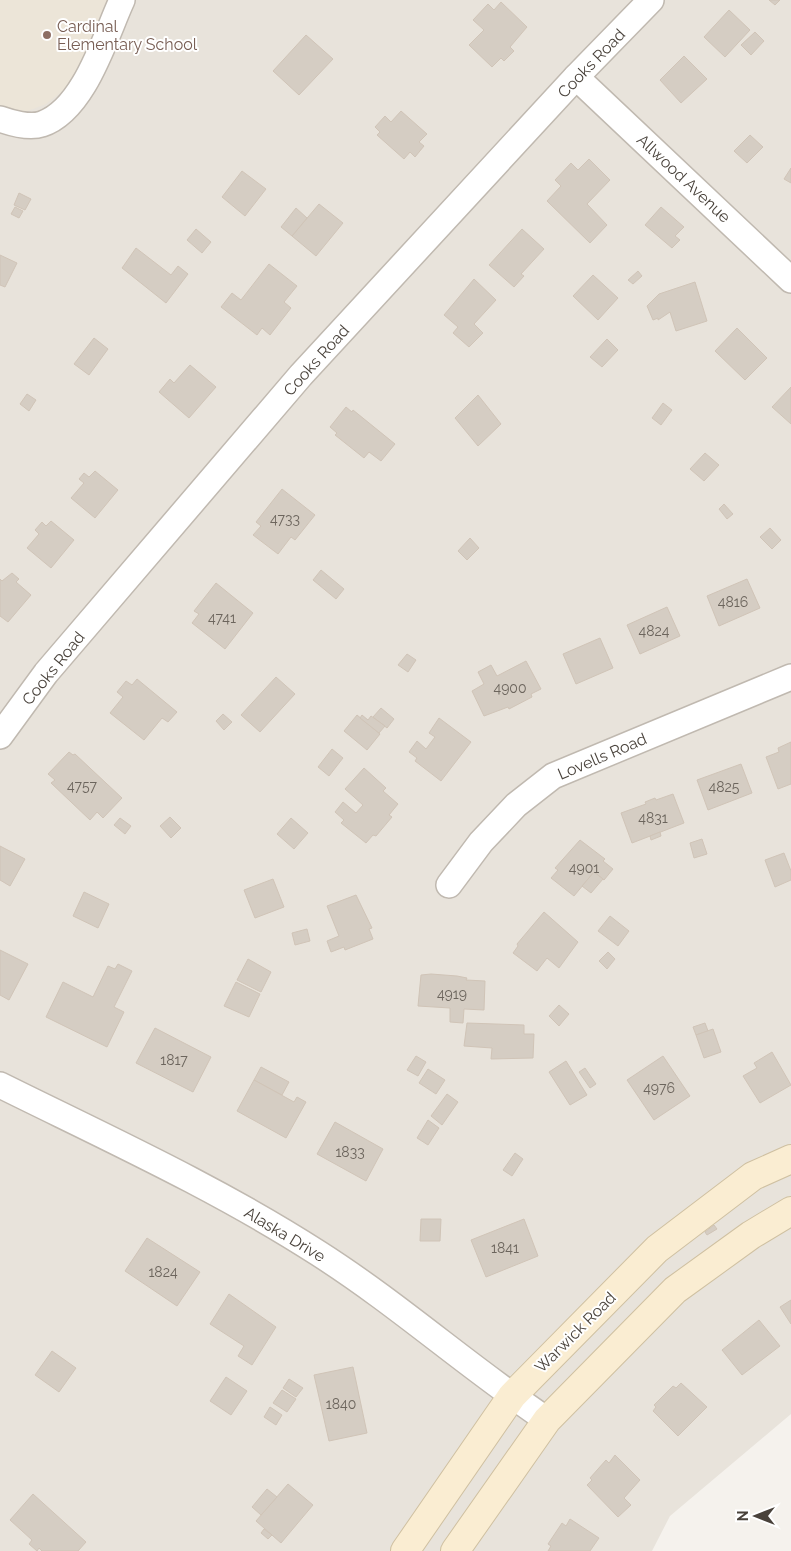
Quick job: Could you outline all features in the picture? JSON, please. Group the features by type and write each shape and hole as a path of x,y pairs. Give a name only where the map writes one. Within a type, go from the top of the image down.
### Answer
{"main road":[{"name":"Warwick Road","path":"405,1551 512,1396 657,1249 753,1176 791,1159"},
{"path":"456,1551 546,1420 675,1290 751,1235 791,1211"}],"street":[{"path":"0,120 24,125 41,124 60,114 74,100 84,84 122,0"},
{"name":"Cooks Road","path":"0,736 46,673 302,375 576,77 651,0"},
{"name":"Allwood Avenue","path":"576,77 791,280"},
{"name":"Lovells Road","path":"449,885 482,842 516,805 553,776 791,677"},
{"name":"Alaska Drive","path":"0,1085 217,1193 317,1252 392,1303 484,1377 546,1420"}],"shaded area":[{"path":"0,0 791,0 791,1414 670,1516 652,1551 0,1551"},
{"name":"Cardinal Elementary School","path":"0,0 110,0 79,70 65,89 46,104 25,112 0,106"}],"building":[{"path":"769,0 780,0 775,5"},
{"path":"501,2 527,27 510,47 514,51 504,61 501,58 492,67 469,45 484,30 473,20 488,4 494,10"},
{"path":"729,10 750,30 725,57 704,37"},
{"path":"755,32 764,41 751,55 741,45"},
{"path":"306,35 333,59 299,95 273,71"},
{"path":"684,56 707,79 681,103 660,80"},
{"path":"401,111 427,134 419,142 424,146 415,157 410,152 404,159 377,135 380,132 375,127 385,116 391,122"},
{"path":"750,135 763,147 747,163 734,151"},
{"path":"589,159 610,180 587,204 607,225 590,243 547,201 561,186 555,180 571,163 578,170"},
{"path":"791,168 791,183 784,179"},
{"path":"242,171 266,189 245,216 222,197"},
{"path":"19,193 31,199 25,210 14,205"},
{"path":"319,204 343,223 316,256 292,236"},
{"path":"15,207 23,211 19,218 11,214"},
{"path":"661,207 684,227 675,236 680,240 672,248 645,225"},
{"path":"296,208 307,218 292,236 281,227"},
{"path":"196,229 211,242 202,253 187,240"},
{"path":"522,229 544,249 521,274 524,276 514,287 489,265"},
{"path":"136,248 171,275 178,266 188,274 166,303 122,268"},
{"path":"0,255 17,263 5,287 0,285"},
{"path":"269,264 297,286 284,302 291,308 270,335 262,328 257,335 221,307 232,293 241,300"},
{"path":"638,271 642,276 633,284 628,280"},
{"path":"593,275 618,298 598,320 573,296"},
{"path":"474,279 496,300 474,324 483,333 469,347 453,333 458,327 444,315"},
{"path":"695,282 707,321 676,331 670,312 658,320 658,318 653,320 647,306 659,294"},
{"path":"737,328 767,358 745,380 715,351"},
{"path":"94,338 108,349 89,375 74,364"},
{"path":"607,339 618,350 602,367 590,357"},
{"path":"190,365 216,387 189,418 159,392 170,379 174,383"},
{"path":"791,387 791,424 772,407"},
{"path":"27,394 36,400 29,411 20,404"},
{"path":"478,395 501,424 478,446 455,418"},
{"path":"663,403 672,410 661,425 652,418"},
{"path":"346,407 352,412 353,410 395,444 381,461 369,452 364,458 335,435 337,433 330,427"},
{"path":"705,453 719,465 704,481 690,469"},
{"path":"95,471 118,490 95,518 71,498 84,483 79,479 84,473 89,477"},
{"path":"282,489 315,515 295,540 291,537 278,554 253,535 261,526 256,522"},
{"path":"724,504 733,514 727,519 719,509"},
{"path":"51,521 74,540 51,568 27,548 39,534 35,530 42,522 46,526"},
{"path":"770,528 781,540 772,549 760,537"},
{"path":"470,538 479,548 467,560 458,551"},
{"path":"321,570 344,589 336,599 313,580"},
{"path":"12,573 19,579 16,582 31,595 8,622 0,616 0,579 2,581"},
{"path":"747,579 760,608 719,626 707,596"},
{"path":"216,583 253,613 225,649 192,623 199,614 194,611"},
{"path":"667,607 680,636 640,654 627,625"},
{"path":"600,638 613,668 576,684 563,654"},
{"path":"407,654 416,660 408,672 398,665"},
{"path":"526,661 541,689 531,694 532,697 509,709 508,707 484,716 472,691 484,684 478,672 491,665 497,676"},
{"path":"276,677 295,694 260,732 241,715"},
{"path":"137,679 177,712 168,722 162,718 144,740 110,713 123,697 117,692 126,681 132,685"},
{"path":"381,708 394,719 387,728 373,717"},
{"path":"223,714 232,722 224,730 216,721"},
{"path":"357,715 380,734 367,750 344,731"},
{"path":"362,715 368,720 371,716 385,726 379,733 360,718"},
{"path":"439,718 471,742 441,781 415,761 417,758 409,752 417,741 426,749 435,737 429,733"},
{"path":"791,742 791,784 778,789 766,757 779,752 778,748"},
{"path":"332,749 343,758 329,776 318,767"},
{"path":"69,752 73,755 75,754 122,798 103,818 97,812 90,820 51,783 55,780 48,774"},
{"path":"741,764 752,793 708,810 697,780"},
{"path":"364,768 386,788 383,791 398,804 389,815 392,817 376,836 373,835 366,843 341,823 344,820 335,812 343,802 356,813 363,805 345,789"},
{"path":"673,794 684,823 632,843 621,813 646,804 645,802 655,798 656,800"},
{"path":"170,817 181,828 171,838 160,826"},
{"path":"120,818 131,826 125,834 114,825"},
{"path":"291,818 308,833 294,849 277,834"},
{"path":"660,832 661,836 651,840 650,836"},
{"path":"702,839 707,854 694,858 690,843"},
{"path":"580,840 605,859 603,861 613,869 604,880 594,872 574,896 551,878 558,870 555,868"},
{"path":"0,846 25,859 10,886 0,880"},
{"path":"784,853 791,871 791,880 775,887 765,860"},
{"path":"594,872 603,879 591,893 582,886"},
{"path":"273,879 284,907 255,918 244,890"},
{"path":"84,892 109,904 98,928 73,916"},
{"path":"356,895 372,928 369,929 373,939 345,950 344,947 331,952 327,941 339,936 327,906"},
{"path":"544,912 578,942 559,968 547,958 537,971 513,953 518,946 517,944"},
{"path":"610,916 629,931 618,946 598,931"},
{"path":"307,929 310,941 295,945 292,933"},
{"path":"0,950 28,964 9,1000 0,995"},
{"path":"608,952 615,959 607,969 599,961"},
{"path":"248,959 271,972 261,992 237,980"},
{"path":"118,964 132,971 114,1007 124,1012 107,1047 46,1017 63,982 93,997 108,966 115,969"},
{"path":"431,974 485,981 484,1010 464,1009 463,1023 450,1022 450,1008 418,1006 421,975"},
{"path":"236,982 260,994 249,1017 224,1006"},
{"path":"559,1005 569,1014 559,1026 549,1016"},
{"path":"467,1023 524,1025 524,1034 534,1034 533,1058 491,1059 492,1048 464,1046"},
{"path":"705,1023 708,1031 696,1035 693,1027"},
{"path":"155,1028 211,1057 193,1092 136,1063"},
{"path":"713,1029 721,1052 704,1058 696,1035"},
{"path":"772,1052 791,1085 760,1103 743,1076 757,1068 754,1063"},
{"path":"416,1056 426,1062 418,1076 407,1070"},
{"path":"663,1056 690,1096 654,1120 627,1080"},
{"path":"566,1061 587,1095 570,1105 549,1072"},
{"path":"261,1067 289,1082 282,1095 254,1080"},
{"path":"585,1068 596,1084 590,1088 579,1072"},
{"path":"428,1069 445,1080 436,1094 419,1083"},
{"path":"254,1080 294,1102 297,1097 306,1102 286,1138 237,1111"},
{"path":"447,1094 458,1102 442,1125 431,1116"},
{"path":"428,1120 439,1128 428,1145 417,1138"},
{"path":"335,1122 383,1149 366,1181 317,1154"},
{"path":"515,1153 523,1159 512,1176 503,1170"},
{"path":"421,1219 441,1219 440,1241 420,1241"},
{"path":"524,1219 538,1256 486,1277 471,1240"},
{"path":"714,1225 717,1229 707,1235 705,1232"},
{"path":"147,1238 200,1272 177,1306 125,1271"},
{"path":"229,1294 276,1327 252,1365 238,1356 244,1346 210,1324"},
{"path":"791,1300 791,1324 780,1307"},
{"path":"759,1320 780,1346 742,1375 722,1350"},
{"path":"52,1351 76,1368 59,1392 35,1375"},
{"path":"353,1367 367,1433 329,1441 314,1375"},
{"path":"226,1377 247,1391 231,1415 210,1401"},
{"path":"289,1379 303,1388 296,1397 283,1388"},
{"path":"681,1383 707,1407 678,1436 653,1411 656,1407 654,1405 673,1386 676,1388"},
{"path":"282,1390 296,1399 287,1412 273,1403"},
{"path":"270,1407 282,1415 276,1425 264,1417"},
{"path":"615,1455 640,1480 624,1498 631,1505 618,1517 587,1485 592,1480 590,1478 606,1460 609,1463"},
{"path":"288,1484 313,1505 281,1543 256,1521"},
{"path":"267,1489 277,1497 261,1515 252,1507"},
{"path":"33,1494 86,1542 78,1551 42,1551 39,1548 37,1551 29,1544 32,1540 10,1520"},
{"path":"570,1519 599,1538 590,1551 548,1551 551,1546 548,1544 562,1523 566,1526"},
{"path":"264,1529 272,1535 268,1539 261,1533"}],"place":[{"name":"Cardinal Elementary School","path":"47,35"}]}
